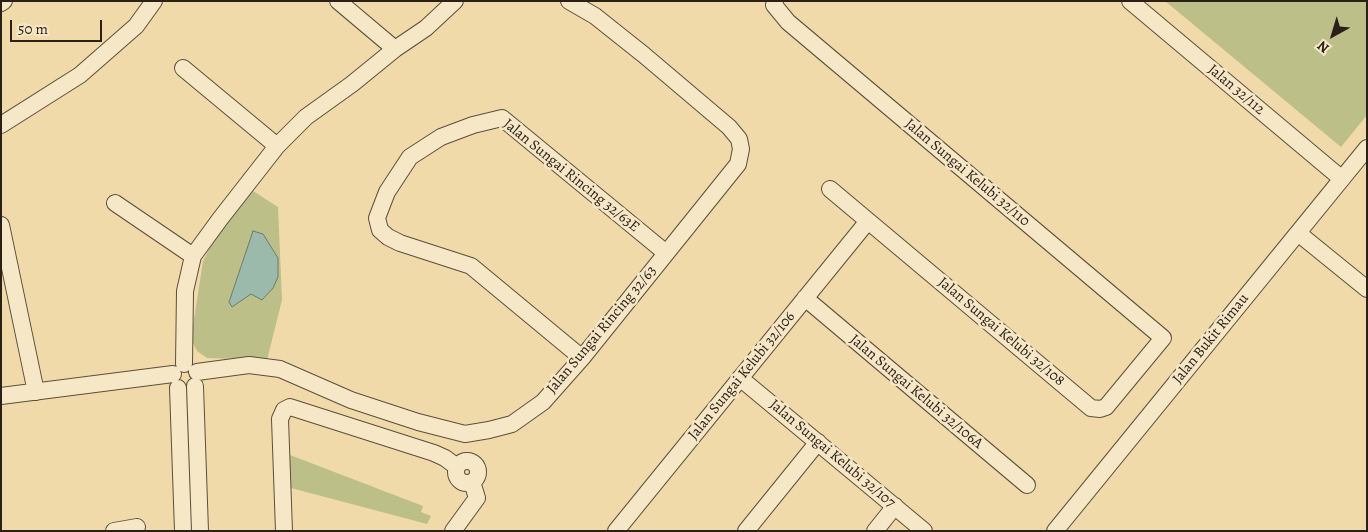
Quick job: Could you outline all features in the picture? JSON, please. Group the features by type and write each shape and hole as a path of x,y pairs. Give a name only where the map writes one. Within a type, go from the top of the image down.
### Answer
{"street":[{"path":"1,125 80,75 136,26 154,1"},
{"path":"338,1 395,49"},
{"path":"183,531 185,291 193,256 277,146 306,116 426,28 455,1"},
{"name":"Jalan Sungai Rincing 32/63","path":"1,396 185,377 249,365 280,369 351,400 418,422 465,434 512,424 543,402 582,358 738,164 741,149 739,140 729,127 644,55 594,16 569,1"},
{"name":"Jalan 32/112","path":"1130,1 1342,179"},
{"name":"Jalan Sungai Kelubi 32/110","path":"774,3 788,22 1162,338"},
{"path":"183,68 277,146"},
{"name":"Jalan Sungai Rincing 32/63E","path":"582,358 471,266 400,243 388,237 380,230 377,218 387,192 410,157 441,137 472,125 502,118 666,253"},
{"name":"Jalan Bukit Rimau","path":"1055,531 1367,148"},
{"name":"Jalan Sungai Kelubi 32/108","path":"830,189 1091,408 1106,408 1162,338"},
{"path":"114,203 193,256"},
{"name":"Jalan Sungai Kelubi 32/106","path":"616,531 868,221"},
{"path":"1,224 36,392"},
{"path":"1298,233 1367,289"},
{"name":"Jalan Sungai Kelubi 32/106A","path":"805,298 1027,485"},
{"path":"185,377 199,502 200,531"},
{"name":"Jalan Sungai Kelubi 32/107","path":"740,378 924,531"},
{"path":"284,531 280,419 284,410 290,407 434,453 462,464 476,464 478,468 477,476 472,482 478,498 453,531"},
{"path":"449,430 448,450 462,464"},
{"path":"462,464 465,434"},
{"path":"746,531 818,442"},
{"path":"182,503 199,502"},
{"path":"876,531 895,506"},
{"path":"114,531 137,527"}],"green space":[{"path":"1165,1 1367,1 1367,115 1341,147"},
{"path":"250,189 278,207 282,300 267,360 207,358 197,351 191,339 203,261 224,221"},
{"path":"290,455 423,506 421,512 431,516 427,524 291,488"}],"shaded area":[{"path":"253,231 263,234 278,258 278,277 273,288 262,300 251,294 232,307 229,302"}]}
